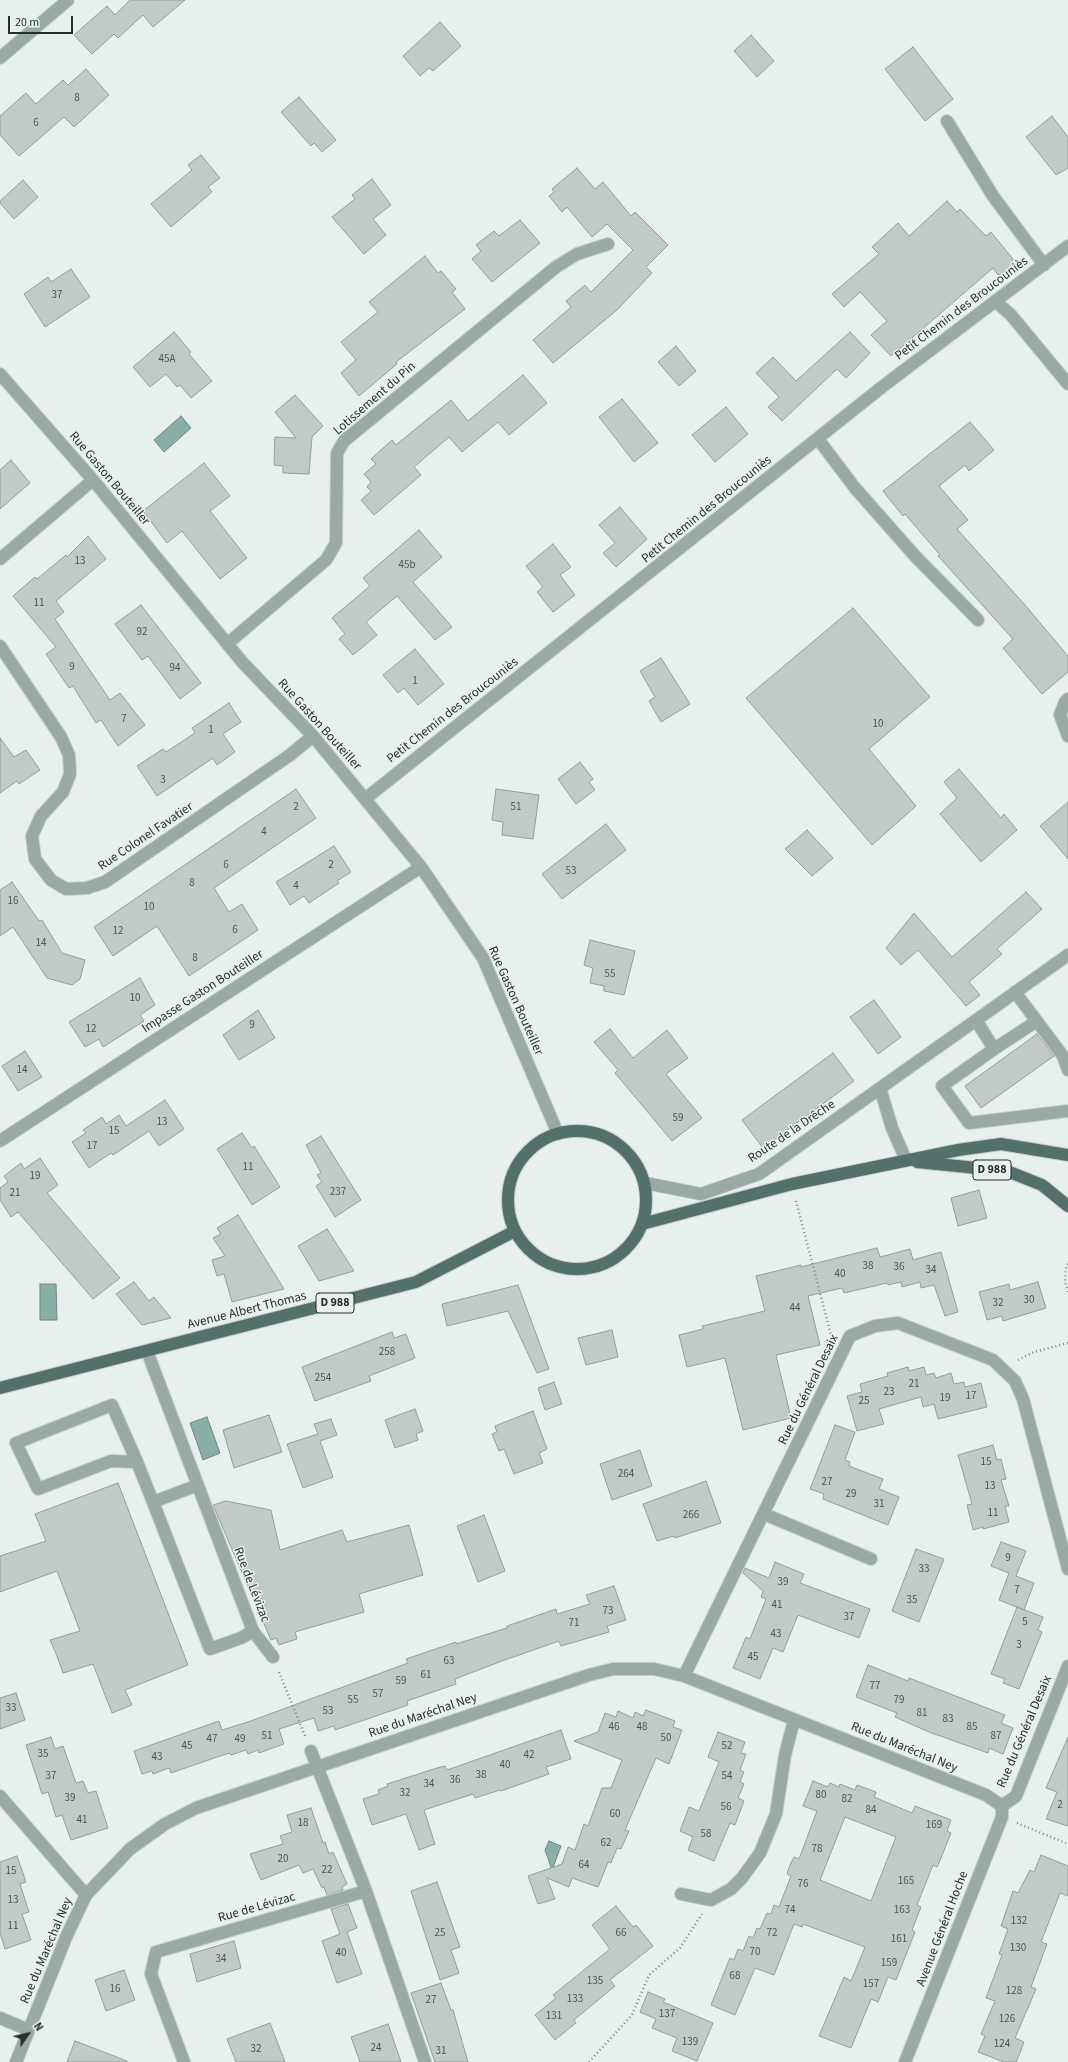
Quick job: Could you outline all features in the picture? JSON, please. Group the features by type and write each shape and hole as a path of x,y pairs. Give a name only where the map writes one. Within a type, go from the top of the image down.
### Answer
{"main road":[{"path":"581,1131 604,1137 624,1150 645,1183 646,1196 642,1224 630,1244 613,1260 592,1268 569,1269 547,1263 528,1250 515,1231 509,1215 508,1198 511,1180 518,1164 528,1151 542,1141 558,1134 581,1131"},
{"name":"D 988","path":"906,1160 958,1150 1001,1144 1068,1155"},
{"path":"642,1224 792,1184 906,1160"},
{"name":"D 988","path":"906,1160 1007,1171 1042,1185 1068,1206"},
{"name":"Avenue Albert Thomas","path":"0,1388 416,1282 515,1231"}],"street":[{"path":"0,58 68,0"},
{"path":"947,121 994,196 1044,265"},
{"name":"Lotissement du Pin","path":"227,644 326,560 336,543 337,453 344,441 556,267 577,254 608,244"},
{"name":"Petit Chemin des Broucouniès","path":"365,799 818,439 1068,246"},
{"path":"995,301 1011,315 1068,384"},
{"name":"Rue Gaston Bouteiller","path":"0,374 92,480 242,663 313,736 421,866 483,958 558,1134"},
{"path":"818,439 855,488 910,550 978,620"},
{"path":"0,559 92,480"},
{"name":"Rue Colonel Favatier","path":"0,646 61,737 69,756 70,774 63,792 41,816 32,836 35,859 51,880 66,889 88,888 105,882 290,755 313,736"},
{"path":"1068,699 1060,715 1068,736"},
{"name":"Impasse Gaston Bouteiller","path":"0,1141 421,866"},
{"name":"Route de la Drêche","path":"645,1183 701,1194 758,1174 1068,955"},
{"path":"1015,992 1064,1056 1068,1070"},
{"path":"976,1020 994,1049"},
{"path":"1037,1021 942,1086 969,1123 1068,1111"},
{"path":"880,1088 892,1128 906,1160"},
{"name":"Rue du Général Desaix","path":"684,1676 845,1345 850,1336 876,1326 898,1323 993,1360 1015,1381 1023,1399 1068,1569"},
{"name":"Rue de Lévizac","path":"147,1351 253,1631 273,1657"},
{"path":"136,1462 111,1461 38,1489 16,1443 112,1405 154,1502 210,1650 241,1638 253,1631"},
{"path":"154,1502 198,1485"},
{"path":"764,1514 871,1559"},
{"name":"Rue du Général Desaix","path":"1002,1811 1016,1796 1068,1666"},
{"name":"Rue du Maréchal Ney","path":"16,2062 67,1935 86,1895 130,1849 165,1824 196,1808 589,1675 613,1670 654,1669 684,1676 986,1796 1002,1811"},
{"path":"681,1894 711,1900 731,1889 742,1878 760,1852 776,1814 785,1755 794,1720"},
{"path":"311,1751 366,1891 425,2062"},
{"name":"Rue du Maréchal Ney","path":"0,1796 86,1895"},
{"name":"Avenue Général Hoche","path":"905,2062 1002,1811"},
{"name":"Rue de Lévizac","path":"184,2062 151,1974 156,1952 366,1891"},
{"path":"0,2018 29,2030"}],"path":[{"path":"792,1184 832,1339 845,1345"},
{"path":"1068,1264 1066,1267 1065,1281 1068,1292"},
{"path":"1002,1369 1034,1352 1068,1343"},
{"path":"273,1657 311,1751"},
{"path":"1002,1811 1068,1844"},
{"path":"589,2062 632,2015 649,1974 680,1948 711,1900"}],"shaded area":[{"path":"181,416 191,428 164,452 154,440"},
{"path":"40,1284 56,1284 57,1320 40,1320"},
{"path":"207,1417 220,1453 203,1460 190,1423"},
{"path":"549,1841 561,1846 552,1870 545,1850"}],"building":[{"path":"130,0 185,0 153,27 143,15 118,38 114,34 92,54 74,35 107,6 115,15"},
{"path":"440,22 461,46 433,71 429,68 420,76 403,56"},
{"path":"751,35 774,61 757,77 734,51"},
{"path":"913,47 953,99 925,121 885,69"},
{"path":"86,69 109,95 74,127 64,117 19,156 0,135 0,116 26,93 36,104 63,80 68,85"},
{"path":"299,97 336,140 322,152 314,143 311,146 281,112"},
{"path":"1052,116 1068,137 1068,168 1056,175 1026,137"},
{"path":"201,155 220,178 208,187 212,192 171,227 151,204 192,170 188,165"},
{"path":"577,168 595,189 603,182 631,216 635,212 668,245 646,267 652,273 617,310 553,363 533,340 571,307 566,301 585,285 591,292 633,250 607,224 592,237 567,207 562,212 549,196 554,192 552,189"},
{"path":"372,179 391,205 373,219 386,235 364,254 332,217 355,199 352,195"},
{"path":"23,180 38,197 14,219 0,203 0,201"},
{"path":"947,201 957,212 960,209 986,236 991,232 1017,264 998,275 993,268 891,356 871,335 887,321 860,292 844,307 832,294 879,254 872,247 898,223 909,236"},
{"path":"520,220 540,243 492,282 472,259 481,251 476,245 494,231 499,236"},
{"path":"425,256 438,273 441,271 456,289 452,292 465,309 396,362 397,364 359,396 341,373 356,360 341,342 378,312 369,302"},
{"path":"71,269 90,297 45,327 24,294 48,277 51,282"},
{"path":"174,332 191,352 189,354 212,381 191,398 180,385 177,387 166,374 150,387 133,367"},
{"path":"850,332 870,353 846,378 837,369 782,421 768,407 779,397 756,373 773,357 796,381"},
{"path":"676,346 696,371 679,386 658,362"},
{"path":"523,375 547,403 509,435 498,422 462,452 449,437 414,467 421,475 374,515 361,500 371,491 367,487 371,482 364,474 376,464 371,459 392,440 396,445 451,400 468,421"},
{"path":"295,395 323,426 312,437 309,474 283,473 283,466 274,465 275,437 296,438 275,412"},
{"path":"622,399 658,443 634,462 599,417"},
{"path":"726,407 748,434 715,462 692,435"},
{"path":"970,422 994,450 969,471 965,465 939,486 968,520 957,529 1068,656 1068,672 1042,694 1003,648 1013,639 938,556 940,555 905,514 903,516 883,491"},
{"path":"11,460 30,483 0,509 0,470"},
{"path":"204,463 230,496 210,511 247,558 220,579 182,531 167,543 143,511"},
{"path":"620,507 647,539 616,567 603,553 615,543 599,525"},
{"path":"419,530 442,557 413,582 452,627 435,640 397,596 366,622 377,635 353,655 339,639 345,634 332,618 370,586 363,578"},
{"path":"88,536 106,559 56,601 64,612 55,619 110,700 120,693 145,725 118,746 101,720 96,723 73,686 69,688 46,654 56,647 13,596 35,577 37,579 66,555 67,557"},
{"path":"553,544 571,567 560,575 575,595 553,612 537,592 543,587 526,566"},
{"path":"141,605 201,683 180,699 148,656 142,660 115,624"},
{"path":"853,608 930,697 869,749 916,806 872,845 746,698"},
{"path":"415,649 444,684 418,705 404,688 398,693 383,675"},
{"path":"661,658 690,704 661,722 649,701 655,697 640,671"},
{"path":"229,703 241,722 223,734 235,752 217,765 213,758 157,796 137,766 163,749 166,752 195,733 192,728"},
{"path":"0,738 14,757 26,750 40,770 19,784 17,781 0,793"},
{"path":"580,762 593,779 589,782 595,790 576,804 558,779"},
{"path":"959,769 1001,818 1004,814 1017,830 981,862 940,814 957,798 944,782"},
{"path":"296,789 316,818 214,888 229,912 242,904 258,930 189,976 157,926 113,956 94,927"},
{"path":"496,789 539,795 533,839 502,835 503,822 492,820"},
{"path":"1068,802 1068,859 1040,826"},
{"path":"606,824 626,850 562,899 542,874"},
{"path":"807,830 833,858 812,876 785,849"},
{"path":"334,846 351,872 337,881 339,883 309,903 304,896 290,905 276,882"},
{"path":"12,882 39,921 42,920 62,953 85,960 80,979 72,985 47,978 13,927 0,936 0,890"},
{"path":"1026,892 1042,909 997,949 1002,954 969,982 980,995 966,1006 918,950 901,965 886,948 914,913 952,957"},
{"path":"590,940 635,951 624,995 604,991 604,986 590,983 593,968 584,965"},
{"path":"140,978 155,1005 140,1015 144,1021 103,1047 99,1039 85,1047 69,1022"},
{"path":"874,1000 901,1037 878,1054 850,1017"},
{"path":"258,1010 275,1038 239,1060 223,1035"},
{"path":"610,1029 633,1058 667,1030 688,1058 666,1074 702,1118 672,1141 615,1073 618,1070 594,1042"},
{"path":"1037,1034 1054,1056 981,1108 965,1086"},
{"path":"25,1051 42,1077 18,1091 2,1066"},
{"path":"833,1053 854,1081 763,1148 742,1120"},
{"path":"165,1100 184,1129 159,1146 149,1131 113,1155 111,1153 89,1168 72,1142 86,1133 83,1130 102,1117 106,1124 119,1115 126,1126"},
{"path":"242,1133 252,1148 254,1146 280,1187 252,1205 217,1149"},
{"path":"321,1136 361,1200 335,1217 316,1186 322,1182 317,1175 321,1173 306,1145"},
{"path":"40,1158 58,1185 47,1193 120,1278 93,1299 18,1212 11,1217 0,1200 0,1188 8,1182 4,1176 21,1163 24,1169"},
{"path":"979,1190 987,1218 958,1226 951,1198"},
{"path":"238,1215 284,1289 232,1302 224,1274 217,1276 212,1260 225,1256 213,1238 221,1234 217,1228"},
{"path":"327,1229 354,1271 319,1281 298,1246"},
{"path":"877,1248 880,1257 910,1249 913,1260 941,1252 958,1312 945,1316 934,1285 921,1288 920,1282 902,1287 901,1282 888,1285 887,1283 844,1293 842,1288 808,1296 820,1345 776,1355 791,1418 743,1430 725,1358 687,1367 679,1335 703,1329 702,1326 765,1311 756,1276 801,1265 801,1267"},
{"path":"134,1282 149,1301 154,1297 171,1318 142,1325 116,1294"},
{"path":"1038,1282 1046,1308 1003,1321 1002,1316 987,1320 979,1292 1009,1284 1010,1290"},
{"path":"518,1285 549,1369 537,1373 508,1311 447,1326 442,1304"},
{"path":"612,1330 618,1357 586,1365 578,1338"},
{"path":"392,1332 394,1338 406,1334 415,1358 369,1376 371,1381 315,1401 302,1367"},
{"path":"908,1367 909,1371 924,1367 926,1375 934,1373 936,1378 951,1373 954,1384 964,1382 965,1387 981,1383 987,1407 938,1419 934,1404 923,1407 921,1397 879,1409 884,1424 857,1431 847,1396 862,1392 860,1384 888,1376 887,1373"},
{"path":"554,1382 562,1404 545,1410 538,1388"},
{"path":"415,1409 423,1431 416,1434 418,1440 395,1448 385,1420"},
{"path":"533,1411 547,1449 539,1453 543,1463 514,1474 504,1449 499,1451 492,1434 497,1432 495,1426"},
{"path":"269,1415 282,1452 234,1468 223,1430"},
{"path":"331,1419 337,1435 320,1441 333,1477 303,1488 287,1444 318,1434 314,1424"},
{"path":"835,1425 855,1432 845,1460 850,1462 849,1466 883,1479 879,1489 899,1497 888,1525 823,1499 824,1494 810,1489"},
{"path":"993,1445 997,1460 1001,1459 1006,1479 1001,1480 1009,1506 1005,1506 1009,1522 973,1530 967,1505 972,1504 958,1455"},
{"path":"640,1450 652,1486 612,1500 600,1464"},
{"path":"706,1481 721,1523 675,1538 674,1536 657,1541 643,1504"},
{"path":"118,1483 188,1665 125,1690 132,1705 112,1713 93,1664 63,1673 50,1640 80,1631 57,1571 0,1592 0,1556 46,1541 35,1514"},
{"path":"226,1501 271,1510 280,1550 342,1530 347,1542 409,1525 423,1575 359,1594 364,1612 295,1632 297,1639 279,1645 276,1638 271,1640 213,1505"},
{"path":"484,1515 505,1571 478,1582 457,1526"},
{"path":"1001,1542 1026,1551 1016,1576 1034,1583 1024,1610 999,1600 1009,1573 991,1566"},
{"path":"916,1549 944,1559 919,1622 892,1611"},
{"path":"775,1562 804,1574 800,1583 870,1609 859,1638 798,1615 783,1652 773,1648 760,1679 733,1668 746,1637 750,1639 766,1599 761,1597 763,1591 743,1573 745,1568 769,1578"},
{"path":"614,1586 626,1620 607,1626 609,1632 561,1646 559,1641 502,1661 455,1679 456,1684 407,1701 408,1705 335,1730 334,1726 318,1731 314,1718 279,1729 284,1744 259,1753 258,1750 248,1754 246,1750 231,1755 230,1753 220,1756 171,1773 169,1768 153,1774 152,1771 142,1774 134,1751 219,1721 222,1730 248,1722 408,1663 406,1659 456,1642 456,1644 507,1628 507,1626 556,1609 557,1614 590,1604 586,1595"},
{"path":"1017,1607 1043,1617 1038,1630 1042,1632 1019,1689 1003,1683 1005,1679 991,1674"},
{"path":"868,1665 908,1681 909,1678 1005,1715 1001,1723 1013,1728 1003,1754 989,1748 988,1753 929,1732 895,1717 897,1713 856,1697"},
{"path":"16,1693 25,1720 0,1729 0,1698"},
{"path":"646,1710 675,1721 673,1727 682,1730 669,1764 656,1758 625,1830 629,1831 621,1849 617,1848 611,1863 608,1862 598,1887 572,1878 569,1887 547,1878 555,1899 538,1904 528,1876 562,1864 568,1847 575,1850 584,1824 588,1826 602,1788 611,1788 622,1760 574,1741 598,1732 605,1713 616,1717 618,1711 633,1718 635,1712 643,1716"},
{"path":"561,1730 571,1759 546,1767 549,1774 501,1791 500,1790 475,1798 473,1794 424,1810 435,1844 419,1850 406,1814 372,1825 363,1799 379,1794 378,1790 388,1786 387,1784 445,1766 447,1770"},
{"path":"718,1732 745,1742 741,1753 746,1754 740,1770 744,1772 740,1782 744,1784 738,1798 744,1801 735,1825 730,1823 714,1861 688,1850 693,1837 680,1831 689,1807 699,1811 719,1762 708,1757"},
{"path":"51,1737 55,1749 63,1746 76,1783 83,1781 88,1793 96,1791 108,1828 71,1840 62,1815 56,1817 48,1792 42,1794 26,1745"},
{"path":"1068,1737 1068,1826 1046,1819 1057,1792 1046,1788"},
{"path":"813,1781 828,1787 830,1783 839,1787 840,1784 855,1790 857,1785 876,1792 874,1797 912,1813 915,1806 951,1820 947,1831 951,1833 941,1858 937,1867 933,1865 917,1905 921,1907 912,1930 915,1932 896,1980 888,1977 878,2002 871,1999 851,2048 819,2036 844,1977 851,1981 865,1947 803,1924 802,1927 794,1924 774,1975 755,1968 735,2015 711,2005 730,1958 734,1960 738,1949 743,1951 749,1936 753,1938 757,1928 760,1929 767,1913 771,1914 774,1905 779,1907 791,1876 787,1874 790,1865 794,1857 799,1859 817,1811 803,1806","holes":["845,1817 896,1837 871,1901 820,1880"]},
{"path":"311,1808 323,1843 325,1842 329,1854 333,1852 347,1884 342,1887 343,1890 327,1895 313,1869 303,1873 299,1865 261,1880 250,1854 283,1844 280,1836 292,1832 287,1815"},
{"path":"1041,1855 1068,1866 1068,1896 1060,1893 1041,1942 1047,1944 1031,1987 1036,1989 1015,2038 1024,2042 1020,2053 1016,2062 1004,2062 978,2052 985,2036 981,2034 995,2001 986,1998 1002,1955 999,1954 1008,1929 1001,1926 1013,1891 1018,1893 1030,1870 1034,1872"},
{"path":"17,1856 26,1882 20,1884 29,1912 22,1914 31,1940 5,1949 0,1933 0,1862"},
{"path":"437,1882 460,1947 451,1950 459,1973 440,1980 411,1891"},
{"path":"348,1904 357,1928 347,1932 362,1974 337,1983 322,1941 340,1934 331,1909"},
{"path":"616,1906 633,1927 636,1925 653,1946 610,1980 615,1986 574,2020 576,2023 555,2040 535,2015 556,1998 553,1995 610,1949 592,1925"},
{"path":"234,1941 241,1968 197,1982 190,1954"},
{"path":"124,1970 135,2000 106,2011 95,1980"},
{"path":"441,1983 451,2010 453,2010 468,2062 435,2062 411,1993"},
{"path":"648,1992 665,1999 663,2002 713,2023 697,2061 672,2051 677,2038 652,2028 656,2019 640,2012"},
{"path":"270,2023 285,2062 236,2062 227,2039"},
{"path":"388,2024 401,2062 360,2062 351,2037"},
{"path":"75,2041 127,2061 127,2062 67,2062"}]}
